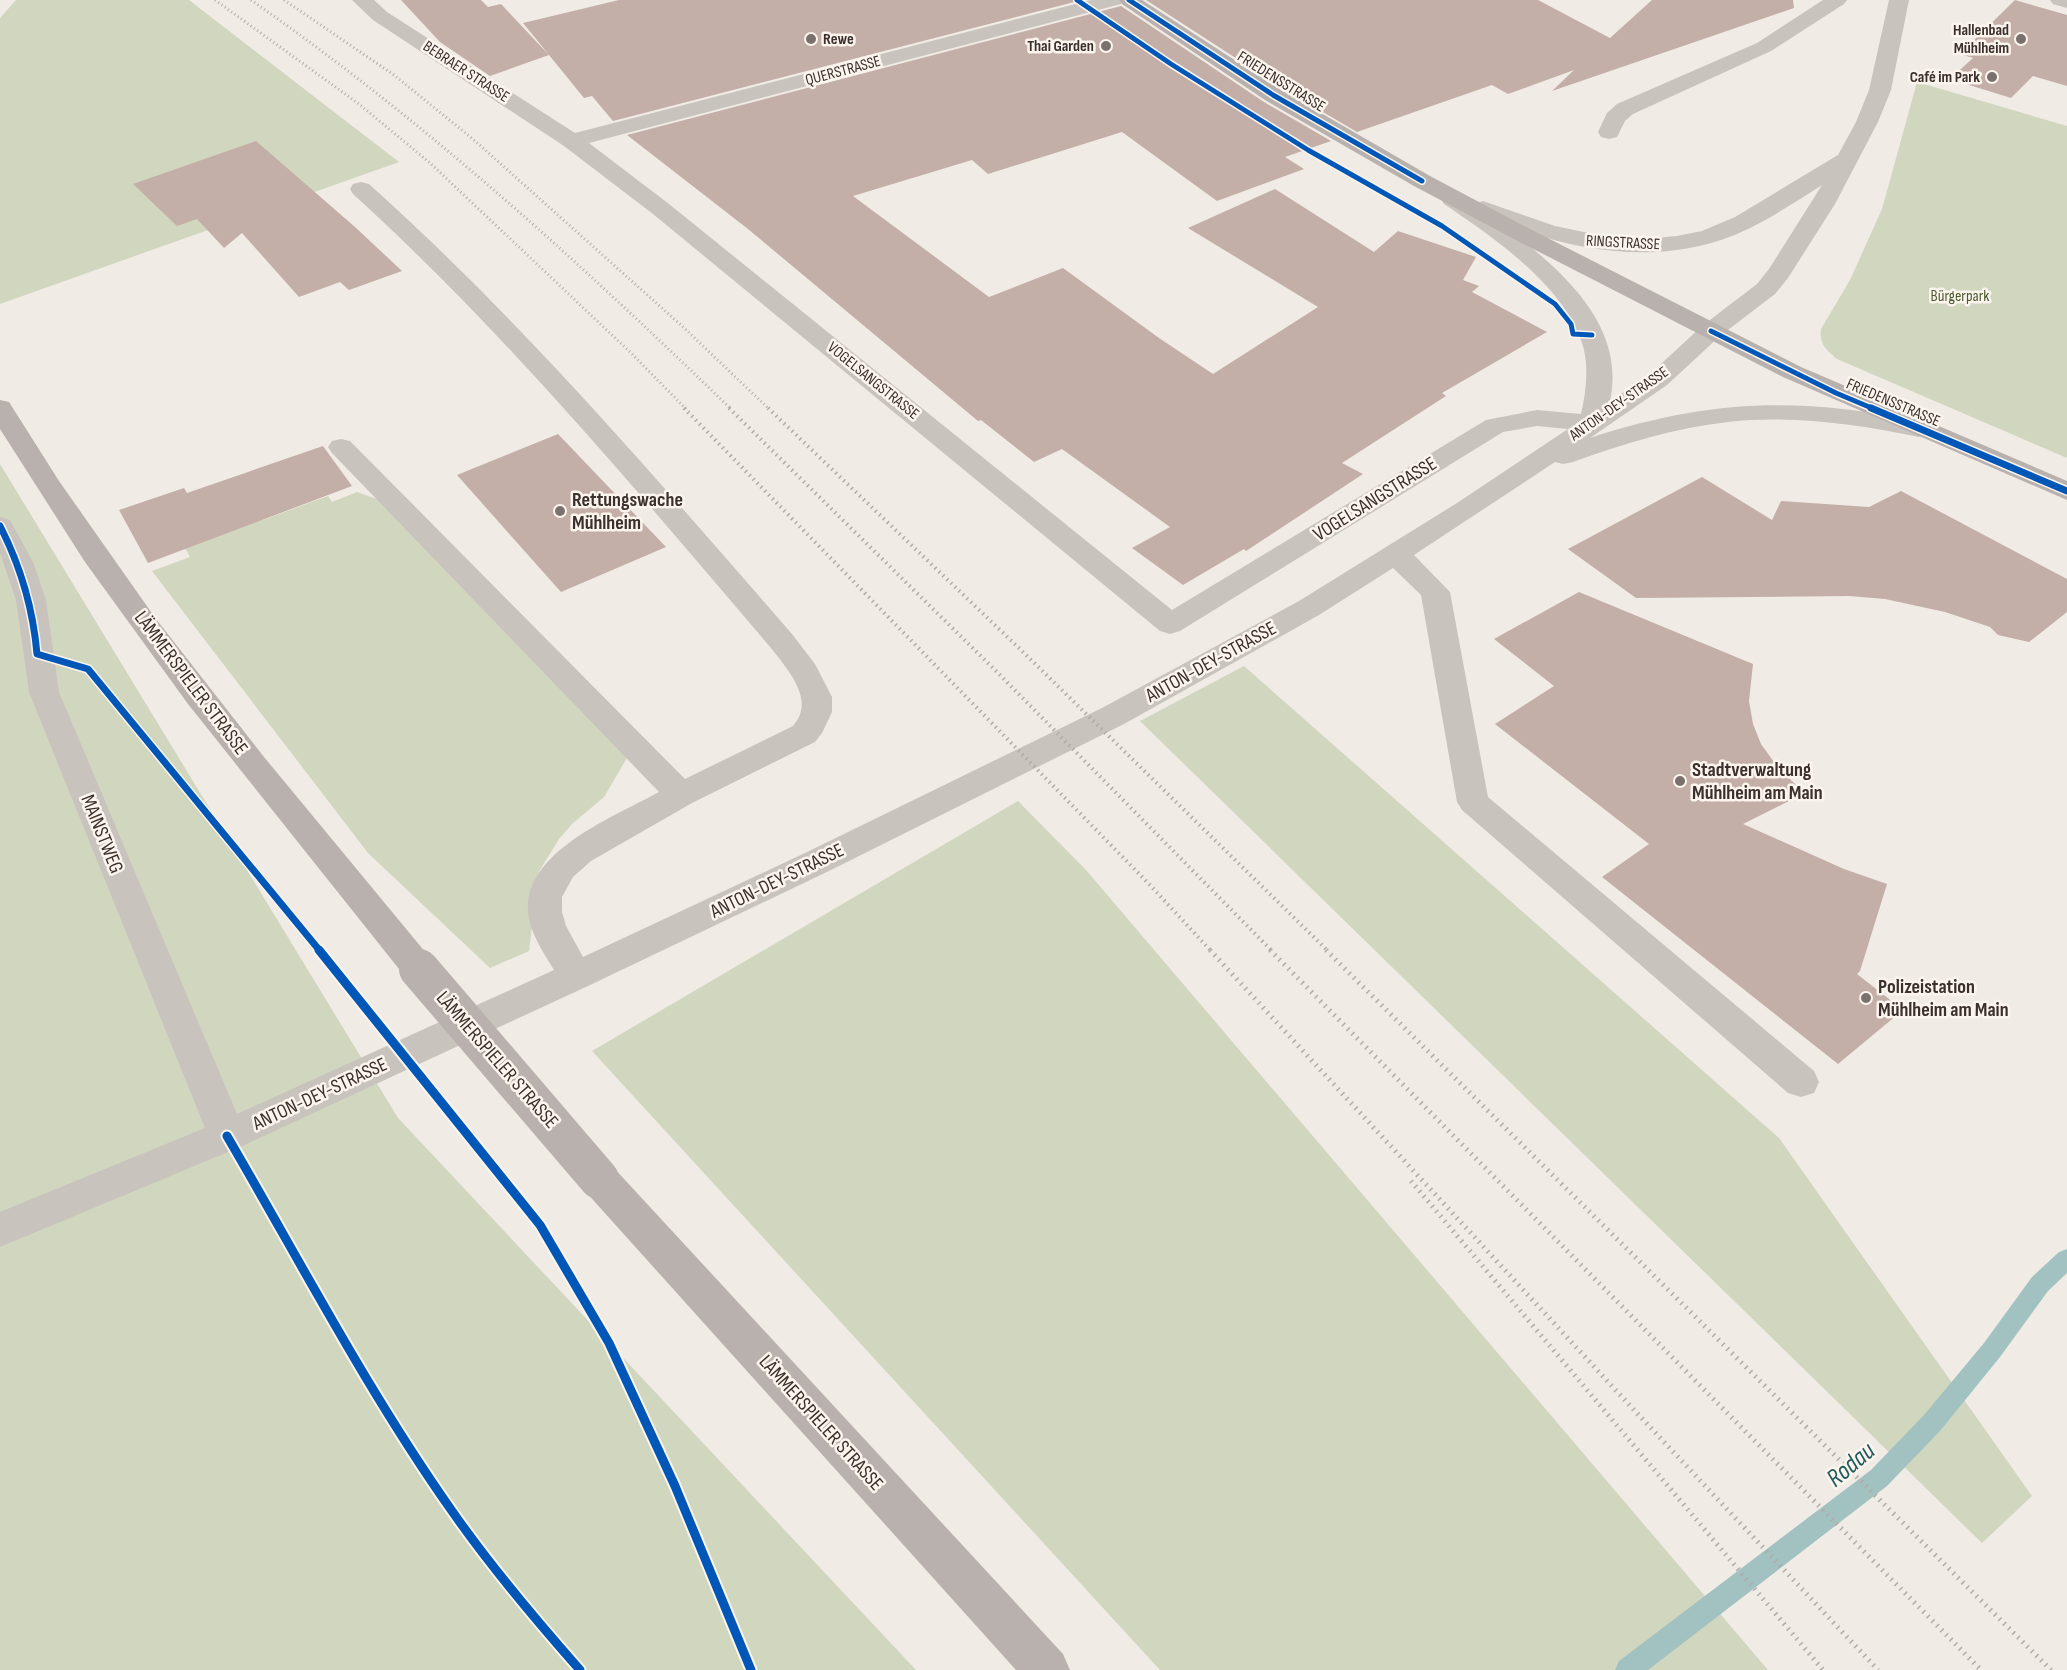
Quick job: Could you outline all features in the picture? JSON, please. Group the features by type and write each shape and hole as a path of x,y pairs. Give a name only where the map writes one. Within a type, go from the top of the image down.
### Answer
{"main road":[{"name":"FRIEDENSSTRASSE","path":"1129,0 1273,95 1422,181 1810,381 2067,491"},
{"name":"LÄMMERSPIELER STRASSE","path":"0,408 46,481 140,618 287,809 419,969 598,1179 1047,1670"}],"street":[{"name":"BEBRAER STRASSE","path":"362,0 380,16 572,141"},
{"name":"QUERSTRASSE","path":"572,141 1114,0"},
{"path":"1609,132 1615,118 1625,108 1764,46 1837,0"},
{"path":"1711,331 1766,289 1779,273 1823,204 1849,157 1880,90 1899,0"},
{"path":"2060,0 2067,2"},
{"name":"VOGELSANGSTRASSE","path":"572,141 759,288 1161,630 1495,426 1537,418 1592,423"},
{"name":"RINGSTRASSE","path":"1422,181 1471,204 1552,234 1592,243 1656,246 1692,241 1742,223 1849,157"},
{"name":"FRIEDENSSTRASSE","path":"1422,181 1468,210 1512,244 1554,279 1575,302 1593,335 1598,357 1600,397 1592,423"},
{"path":"361,189 429,251 570,396 791,656 817,697 816,716 804,734 681,795 579,852 564,863 551,879 545,894 545,920 550,934 576,976"},
{"name":"ANTON-DEY-STRASSE","path":"0,1230 227,1136 576,976 817,862 1113,716 1309,608 1467,509 1658,380 1711,331"},
{"name":"ANTON-DEY-STRASSE","path":"1522,471 1610,440 1677,422 1728,414 1762,412 1821,414 1868,419 1919,429"},
{"path":"341,447 681,795"},
{"name":"MAINSTWEG","path":"0,526 19,562 31,600 44,692 227,1136"},
{"path":"1396,554 1435,592 1473,802 1801,1082"}],"green space":[{"path":"16,0 189,0 399,162 0,304 0,18"},
{"name":"Bürgerpark","path":"1917,82 2067,126 2067,458 1837,359 1822,343 1821,329 1850,280 1882,209"},
{"path":"0,464 398,1118 916,1670 0,1670"},
{"path":"357,492 388,503 631,751 604,797 572,824 559,839 540,870 531,888 534,910 529,951 490,968 368,853 152,571 190,557 181,541 258,513 263,520 328,496 332,502"},
{"path":"1244,666 1779,1138 2032,1496 1982,1543 1140,721"},
{"path":"1018,801 1086,870 1768,1670 1160,1670 592,1051"}],"building":[{"path":"401,0 481,0 488,7 501,4 549,55 490,76 440,42"},
{"path":"619,0 1082,0 613,121 592,96 584,98 523,23"},
{"path":"1146,0 1538,0 1610,38 1652,0 1793,0 1794,8 1552,91 1574,70 1508,94 1492,85 1357,132 1282,88"},
{"name":"Hallenbad Mühlheim","path":"2015,0 2067,15 2067,86 2033,76 2011,98 1950,79 1973,58 1960,54"},
{"path":"1121,6 1264,102 1331,141 1285,157 1304,169 1217,201 1122,132 988,174 972,160 853,196 989,297 1063,268 1213,374 1318,307 1188,228 1275,189 1374,252 1398,231 1476,257 1463,280 1479,286 1472,292 1547,332 1442,393 1446,396 1342,463 1363,474 1246,551 1244,549 1183,585 1132,548 1170,527 1062,449 1034,462 981,420 978,421 748,229 627,135"},
{"path":"256,141 402,271 349,290 340,282 299,297 242,233 224,248 197,219 177,226 133,184"},
{"name":"Rettungswache Mühlheim","path":"558,434 666,547 561,592 457,475"},
{"path":"323,446 352,486 148,563 119,510 184,488 187,493"},
{"path":"1702,477 1772,520 1781,501 1869,507 1901,491 2067,579 2067,612 2029,642 1998,635 1990,627 1945,612 1885,599 1849,596 1636,598 1568,549"},
{"name":"Stadtverwaltung Mühlheim am Main","path":"1579,592 1753,664 1749,701 1753,724 1761,744 1779,769 1805,793 1743,824 1844,869 1887,884 1860,971 1857,974 1903,1010 1838,1064 1602,877 1649,844 1495,724 1554,686 1494,639"}],"waterway":[{"name":"Rodau","path":"1628,1670 1879,1478 1932,1423 1992,1350 2040,1284 2067,1259"}],"railway":[{"path":"215,0 359,104 430,163 630,352 686,409"},
{"path":"251,0 316,47 440,144 558,247 731,409"},
{"path":"284,0 394,75 474,140 682,326 769,409"},
{"path":"684,408 1149,884 1211,951"},
{"path":"729,408 996,671 1272,951"},
{"path":"768,408 1021,650 1328,951"},
{"path":"1210,950 1634,1410 1878,1670"},
{"path":"1270,950 1981,1670"},
{"path":"1326,950 2051,1670"},
{"path":"1411,1181 1823,1670"}],"cycle path":[{"path":"1077,0 1171,64 1308,150 1442,226 1555,304 1571,324 1573,334 1592,335"},
{"path":"1129,0 1273,95 1422,181"},
{"path":"1711,331 1836,393 2067,491"},
{"path":"0,526 26,588 33,619 37,654 88,669 362,1002 540,1225 609,1343 675,1486 751,1670"},
{"path":"227,1136 366,1375 432,1483 492,1565 580,1670"}],"place":[{"name":"Rewe","path":"811,39"},
{"name":"Hallenbad Mühlheim","path":"2021,39"},
{"name":"Thai Garden","path":"1106,46"},
{"name":"Café im Park","path":"1992,77"},
{"name":"Rettungswache Mühlheim","path":"560,511"},
{"name":"Stadtverwaltung Mühlheim am Main","path":"1680,781"},
{"name":"Polizeistation Mühlheim am Main","path":"1866,998"}]}
